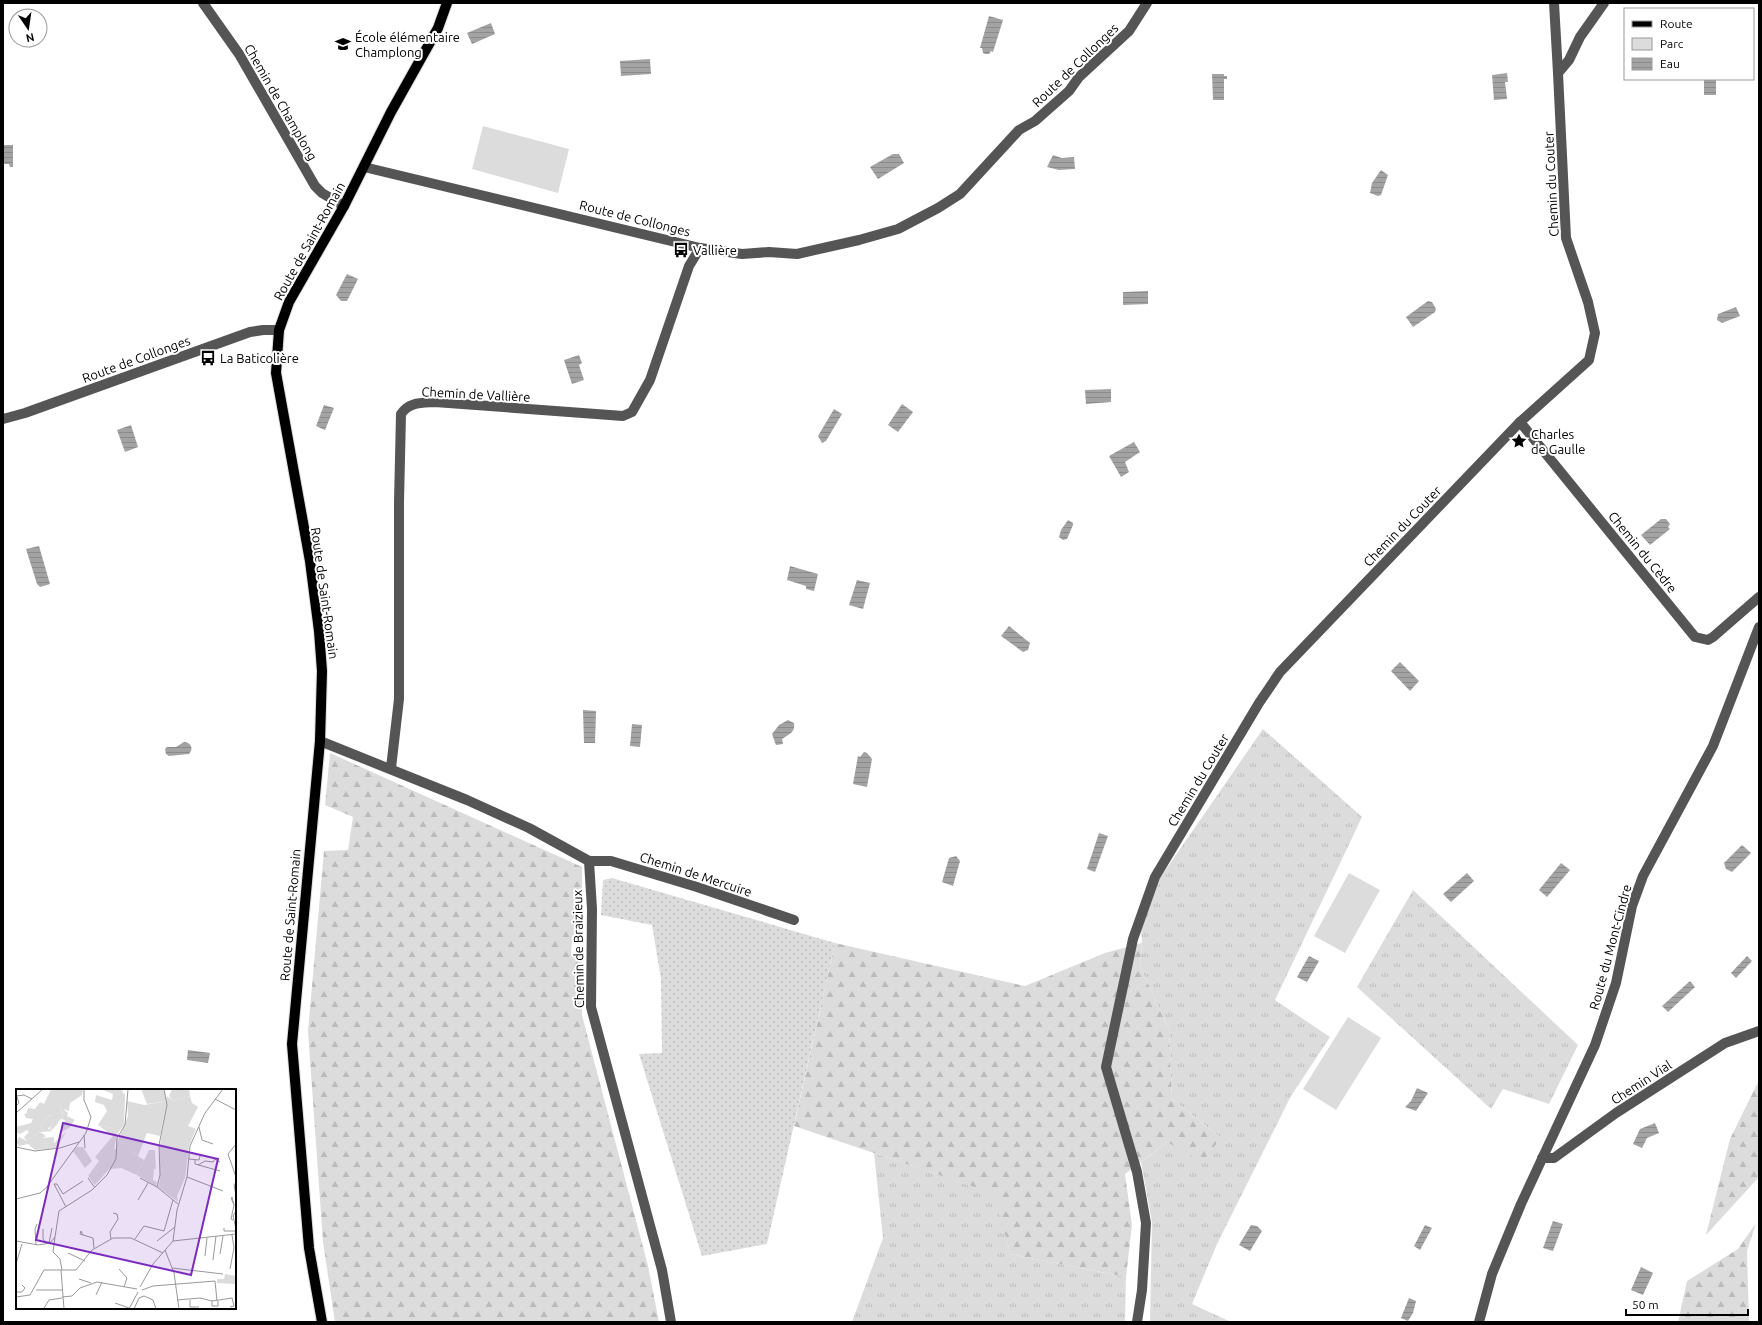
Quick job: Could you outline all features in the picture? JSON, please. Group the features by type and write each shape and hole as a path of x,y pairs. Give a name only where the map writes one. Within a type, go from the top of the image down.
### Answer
{"main road":[{"name":"Route de Saint-Romain","path":"322,1322 309,1248 292,1044 320,741 322,671 319,631 310,561 276,373 279,330 288,302 344,206 391,112 438,28 447,3"}],"street":[{"name":"Chemin de Champlong","path":"203,3 239,54 315,186 322,193 344,206"},
{"name":"Route de Collonges","path":"364,167 700,248 742,254 769,252 797,254 859,240 898,229 938,208 960,194 1019,130 1035,121 1069,91 1079,77 1129,31 1147,3"},
{"name":"Chemin du Couter","path":"1137,1322 1142,1290 1146,1223 1137,1172 1106,1067 1133,939 1155,877 1259,703 1280,672 1520,422 1589,360 1595,333 1588,302 1566,238 1554,3"},
{"path":"1558,73 1569,60 1580,37 1604,3"},
{"name":"Chemin de Vallière","path":"391,768 399,699 399,502 402,414 406,407 412,404 435,402 623,416 632,412 650,380 689,266 700,248"},
{"name":"Route de Collonges","path":"3,419 25,413 250,332 279,330"},
{"name":"Chemin du Cèdre","path":"1520,422 1695,636 1702,639 1713,637 1759,597"},
{"name":"Route du Mont-Cindre","path":"1479,1322 1492,1274 1542,1158 1595,1044 1616,983 1632,906 1643,876 1713,746 1759,627"},
{"path":"320,741 391,768 528,828 589,861"},
{"name":"Chemin de Mercuire","path":"589,861 611,861 697,887 794,920"},
{"name":"Chemin de Braizieux","path":"589,861 592,908 590,1007 662,1270 671,1322"},
{"name":"Chemin Vial","path":"1542,1158 1554,1158 1616,1113 1725,1044 1759,1031"}],"green space":[{"path":"483,126 569,149 558,193 472,169"},
{"path":"1263,729 1362,817 1275,1000 1330,1037 1291,1096 1217,1244 1192,1304 1231,1322 1150,1322 1152,1222 1141,1162 1167,1142 1221,1138 1172,1099 1169,1030 1140,966 1142,943 1141,927 1160,878"},
{"path":"330,753 582,867 582,939 572,941 571,954 582,957 582,1015 648,1266 659,1322 335,1322 323,1242 308,1031 324,851 348,850 353,817 325,805"},
{"path":"1349,873 1380,890 1345,953 1314,936"},
{"path":"612,878 835,943 767,1244 702,1256 639,1054 662,1053 661,979 652,925 601,915 603,880"},
{"path":"1413,890 1578,1045 1549,1104 1503,1089 1491,1109 1357,987"},
{"path":"835,943 1025,986 1105,953 1142,943 1140,966 1169,1030 1172,1099 1221,1138 1202,1162 1167,1142 1125,1174 1132,1225 1126,1277 1010,1254 995,1194 794,1126"},
{"path":"1348,1017 1381,1038 1336,1110 1303,1089"},
{"path":"1759,1080 1759,1177 1706,1235 1730,1139"},
{"path":"874,1153 996,1194 1010,1254 1126,1277 1125,1322 852,1322 883,1238"},
{"path":"1756,1223 1747,1251 1749,1322 1678,1322 1687,1281 1738,1249"}],"water":[{"path":"989,16 1003,20 993,52 991,51 989,54 985,54 983,53 982,48 980,48"},
{"path":"491,23 495,34 472,44 467,33"},
{"path":"650,59 651,74 621,76 620,61"},
{"path":"1507,73 1508,82 1505,82 1507,99 1494,100 1492,75"},
{"path":"1212,74 1224,74 1224,76 1227,76 1227,79 1224,79 1224,100 1213,100"},
{"path":"1704,80 1716,80 1716,95 1704,95"},
{"path":"3,145 13,145 13,167 10,167 9,164 3,164"},
{"path":"893,154 899,154 904,163 878,179 870,167"},
{"path":"1053,155 1062,158 1074,157 1075,169 1059,170 1047,167"},
{"path":"1381,170 1388,175 1381,195 1378,196 1370,193 1372,183"},
{"path":"347,274 358,279 347,301 341,301 336,295"},
{"path":"1148,291 1148,304 1123,305 1123,292"},
{"path":"1428,301 1432,302 1436,309 1435,312 1413,327 1406,317"},
{"path":"1736,307 1740,316 1722,323 1717,320 1718,314"},
{"path":"579,355 582,363 579,365 584,380 572,384 564,360"},
{"path":"1111,389 1111,402 1086,404 1085,390"},
{"path":"902,404 913,412 898,432 888,425"},
{"path":"324,405 334,408 325,430 316,426"},
{"path":"834,409 842,414 826,441 822,443 818,436"},
{"path":"131,425 138,447 125,452 117,430"},
{"path":"1134,442 1140,452 1125,462 1129,472 1121,477 1109,456"},
{"path":"1661,519 1666,519 1670,524 1668,527 1670,529 1650,545 1641,535"},
{"path":"1068,520 1073,523 1073,525 1067,539 1063,540 1059,537 1061,530"},
{"path":"39,546 50,584 40,587 37,584 26,549"},
{"path":"790,566 818,574 814,591 806,589 806,586 787,580"},
{"path":"857,580 870,583 863,609 849,605"},
{"path":"1009,626 1030,643 1028,650 1023,652 1001,636"},
{"path":"1400,662 1419,681 1410,691 1391,671"},
{"path":"583,710 596,711 595,743 584,743"},
{"path":"788,720 794,723 794,729 782,739 783,744 776,745 772,734 779,725"},
{"path":"632,724 642,725 640,747 630,746"},
{"path":"184,742 191,746 191,751 189,754 169,756 166,754 165,749 167,747 176,747"},
{"path":"864,752 867,753 872,759 867,787 853,784 858,756 860,757"},
{"path":"1099,833 1108,836 1095,872 1087,869"},
{"path":"1742,845 1751,853 1732,872 1726,869 1724,863"},
{"path":"956,856 960,861 953,886 942,882 949,858"},
{"path":"1561,863 1570,870 1547,897 1539,890"},
{"path":"1467,873 1474,881 1451,902 1443,894"},
{"path":"1309,956 1319,961 1307,982 1297,977"},
{"path":"1747,956 1752,961 1736,978 1731,973"},
{"path":"1690,981 1695,987 1668,1012 1662,1006"},
{"path":"188,1050 210,1053 208,1063 187,1060"},
{"path":"1417,1088 1428,1093 1416,1111 1405,1107 1411,1101"},
{"path":"1655,1123 1659,1133 1647,1138 1642,1148 1633,1144 1640,1129"},
{"path":"1553,1221 1563,1224 1553,1251 1543,1248"},
{"path":"1251,1225 1257,1226 1262,1231 1250,1251 1239,1245"},
{"path":"1425,1225 1432,1228 1420,1250 1414,1246"},
{"path":"1641,1267 1653,1273 1643,1295 1631,1290"},
{"path":"1409,1298 1416,1301 1413,1313 1408,1321 1401,1318"}],"place":[{"name":"École élémentaire Champlong","path":"343,44"},
{"name":"Vallière","path":"681,250"},
{"name":"La Baticolière","path":"208,358"},
{"name":"Charles de Gaulle","path":"1519,441"}]}
